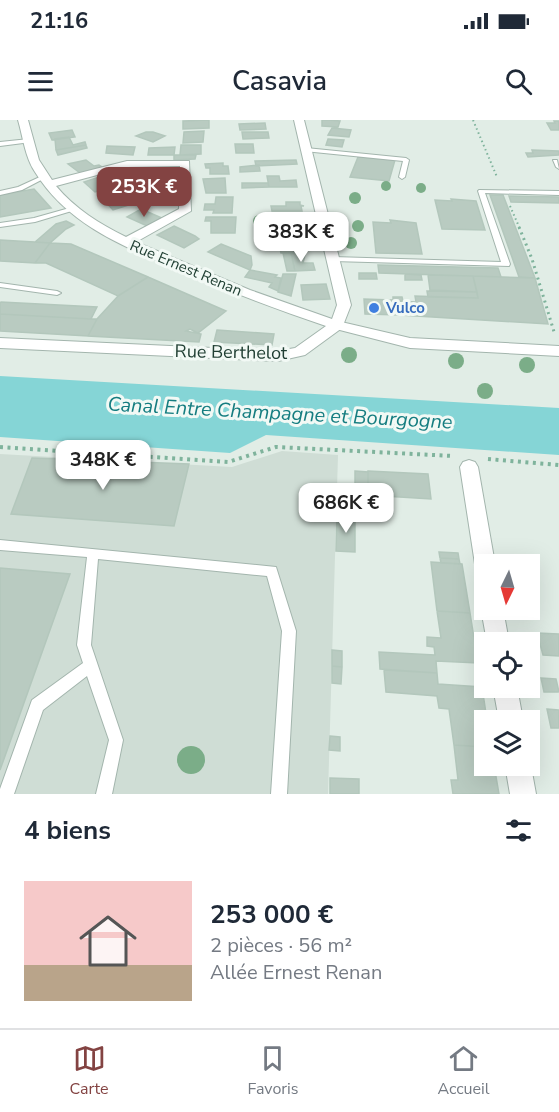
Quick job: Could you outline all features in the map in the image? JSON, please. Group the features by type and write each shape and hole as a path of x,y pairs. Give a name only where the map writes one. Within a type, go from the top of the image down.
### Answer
{"street":[{"name":"Rue Ernest Renan","path":"23,120 39,171 73,209 92,224 125,243 273,305 337,325"},
{"path":"299,120 344,305 337,325 410,343 558,346"},
{"path":"47,180 127,164 185,162 185,211 125,243"},
{"name":"Rue Berthelot","path":"0,343 278,356 300,352 337,325"},
{"path":"467,460 483,554"},
{"path":"520,776 523,794"}],"lane":[{"path":"0,144 29,141"},
{"path":"306,150 406,160 402,177"},
{"path":"0,193 47,180"},
{"path":"333,259 506,264 481,191 559,193"},
{"path":"0,225 35,220 73,209"},
{"path":"0,285 57,293"},
{"path":"0,545 272,571 289,631 279,794"},
{"path":"93,553 84,645 116,740 104,794"},
{"path":"6,794 36,705 91,665"}],"path":[{"path":"472,120 532,259 558,346"},
{"path":"0,447 228,462 276,447 559,465"}],"shaded area":[{"path":"282,451 338,455 328,794 0,794 0,454 232,467"}],"water":[{"name":"Canal Entre Champagne et Bourgogne","path":"0,376 559,408 559,455 266,435 230,453 0,437"}],"building":[{"path":"209,120 209,128 183,129 183,121"},
{"path":"322,120 340,121 338,127 322,126"},
{"path":"554,121 559,121 559,130 551,130 547,123 555,123"},
{"path":"265,123 266,129 240,130 239,124"},
{"path":"332,128 351,130 349,137 328,135"},
{"path":"72,130 75,137 52,140 49,133"},
{"path":"204,131 203,142 183,143 184,132"},
{"path":"146,132 165,136 153,142 136,136"},
{"path":"242,132 268,132 269,138 243,139"},
{"path":"69,137 73,145 85,142 86,145 56,150 55,139"},
{"path":"328,139 344,140 342,147 326,145"},
{"path":"235,144 253,144 254,153 236,153"},
{"path":"86,145 87,148 58,155 56,150"},
{"path":"181,145 201,145 201,154 180,155"},
{"path":"107,146 135,147 133,155 106,153"},
{"path":"175,147 174,155 148,155 149,148"},
{"path":"532,150 559,151 559,155 528,157 526,153 533,153"},
{"path":"174,155 196,155 195,159 174,160"},
{"path":"358,157 395,160 389,181 350,177"},
{"path":"86,160 94,166 102,167 80,173 68,164"},
{"path":"296,160 297,164 256,166 255,161"},
{"path":"223,163 223,166 228,166 229,174 210,174 210,168 206,168 205,164"},
{"path":"259,165 260,171 240,172 240,167"},
{"path":"148,170 165,170 166,182 147,183"},
{"path":"102,176 115,187 95,192 84,182"},
{"path":"267,176 279,176 280,181 296,180 297,187 269,187"},
{"path":"225,178 226,193 206,193 203,179"},
{"path":"242,183 268,183 269,187 242,188"},
{"path":"150,185 169,185 170,200 149,200"},
{"path":"34,189 51,208 0,217 0,195"},
{"path":"122,192 129,197 125,198 132,204 113,210 102,198"},
{"path":"490,195 503,195 535,278 519,277"},
{"path":"509,196 559,197 559,203 511,202"},
{"path":"216,197 233,197 232,213 213,213 214,210 204,210 205,204 215,204"},
{"path":"451,199 476,201 485,230 442,229 435,200 452,201"},
{"path":"286,202 300,202 300,205 304,206 301,206 302,211 272,211 271,206 286,206"},
{"path":"141,209 162,218 147,226 127,217"},
{"path":"206,217 236,217 235,233 211,233 211,221 205,221"},
{"path":"296,220 297,228 281,228 280,221"},
{"path":"390,220 416,223 422,254 376,253 373,222 391,223"},
{"path":"66,221 74,225 50,243 35,242 56,224"},
{"path":"174,226 199,239 184,248 157,235"},
{"path":"276,232 290,232 294,253 281,253"},
{"path":"0,240 50,243 35,263 0,261"},
{"path":"50,243 71,244 148,277 118,296 46,263 35,263"},
{"path":"221,244 251,256 250,270 208,252"},
{"path":"283,253 291,253 295,271 287,271"},
{"path":"291,253 305,255 303,263 313,263 315,270 295,271"},
{"path":"378,265 498,268 501,277 379,273"},
{"path":"250,270 277,275 275,277 281,278 278,291 269,287 272,283 245,277"},
{"path":"359,273 376,273 377,279 359,279"},
{"path":"283,274 296,274 291,296 278,292"},
{"path":"405,274 421,275 422,280 405,280"},
{"path":"428,275 473,276 477,292 430,290"},
{"path":"473,276 535,278 548,324 400,315 400,301 416,302 415,296 478,298"},
{"path":"148,277 226,311 198,333 190,329 186,331 201,334 199,342 88,336 97,319 118,296"},
{"path":"326,284 330,299 303,300 301,285"},
{"path":"427,291 477,292 478,298 428,297"},
{"path":"393,297 402,297 400,315 365,314 364,299 393,300"},
{"path":"0,303 97,307 91,319 0,314"},
{"path":"0,314 97,319 88,336 0,331"},
{"path":"217,330 274,334 272,345 214,342"},
{"path":"32,458 189,464 174,526 11,514"},
{"path":"355,471 368,472 368,495 355,494"},
{"path":"368,471 428,474 431,499 368,495"},
{"path":"337,515 355,516 355,552 336,551"},
{"path":"439,552 458,553 459,559 440,558"},
{"path":"440,558 459,559 460,564 441,563"},
{"path":"431,562 462,564 470,613 437,611"},
{"path":"0,568 70,574 0,770"},
{"path":"437,611 470,613 474,638 474,663 436,661 437,673 380,669 379,652 435,655 434,647 427,646 427,637 441,638"},
{"path":"540,633 559,634 559,656 543,655"},
{"path":"332,650 342,651 342,667 332,666"},
{"path":"332,666 342,667 341,684 332,683"},
{"path":"384,670 437,673 438,684 474,686 474,698 484,698 485,710 474,710 474,746 454,745 449,709 439,708 437,696 386,692"},
{"path":"541,678 556,679 559,692 544,692"},
{"path":"547,709 559,710 559,728 551,728"},
{"path":"330,736 340,737 340,751 329,750"},
{"path":"454,745 474,746 474,776 496,776 499,794 453,794 451,780 458,780"},
{"path":"330,778 359,779 359,794 330,794"}],"place":[{"name":"Vulco","path":"374,308"}]}
